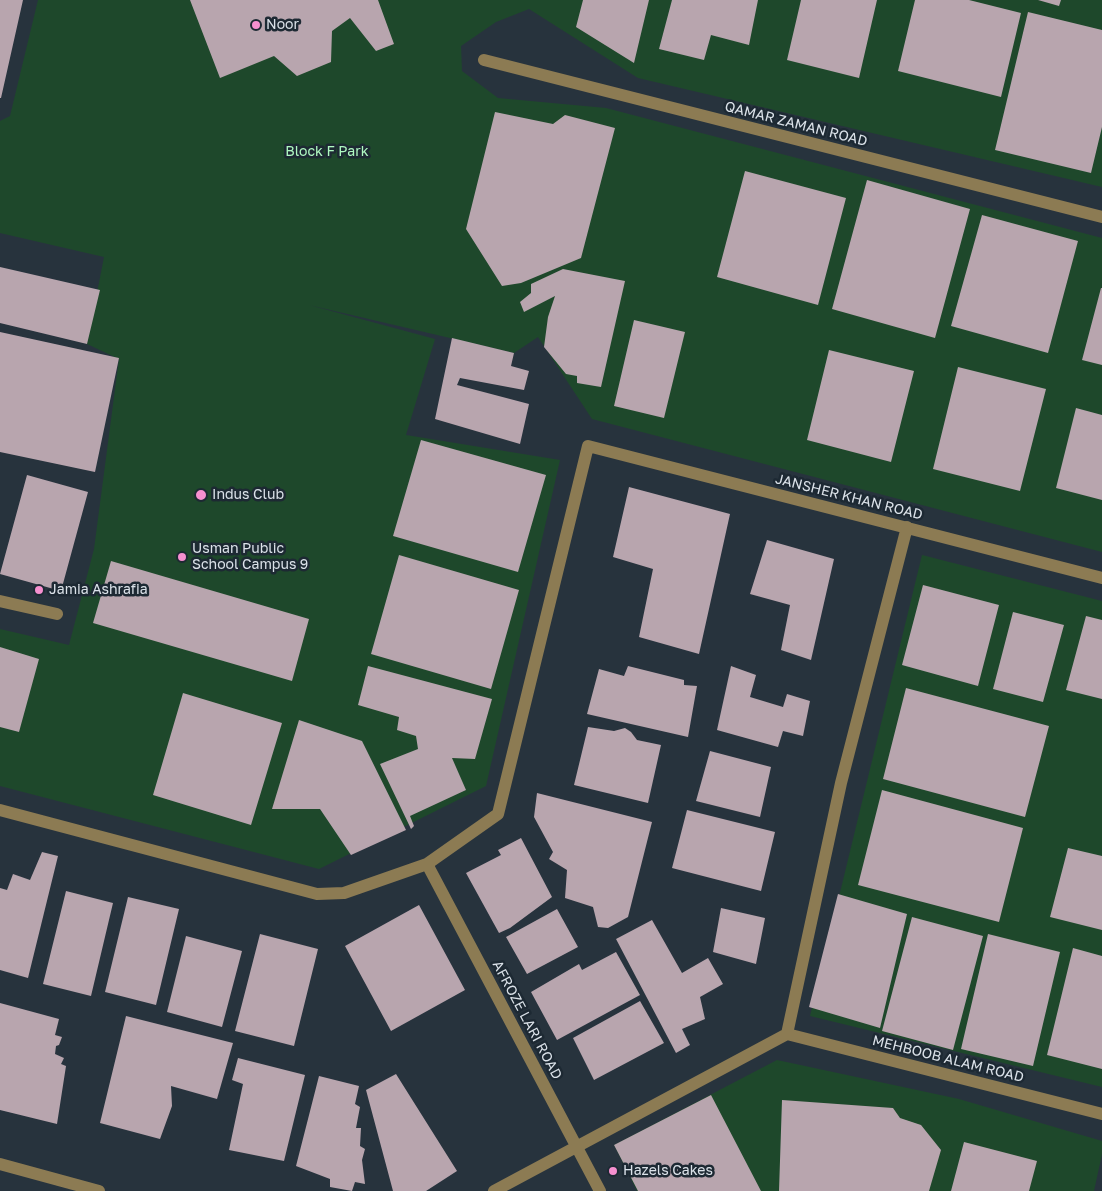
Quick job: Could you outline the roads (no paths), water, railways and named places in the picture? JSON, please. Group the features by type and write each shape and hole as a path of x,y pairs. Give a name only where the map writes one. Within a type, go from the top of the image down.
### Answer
{"street":[{"name":"QAMAR ZAMAN ROAD","path":"484,60 1102,217"},
{"name":"JANSHER KHAN ROAD","path":"427,864 498,814 588,446 1102,578"},
{"path":"494,1191 787,1034 841,783 907,527"},
{"path":"0,601 57,614"},
{"path":"0,810 317,894 344,893 427,864"},
{"name":"AFROZE LARI ROAD","path":"427,864 600,1191"},
{"name":"MEHBOOB ALAM ROAD","path":"787,1034 1102,1114"},
{"path":"0,1164 99,1191"}],"place":[{"name":"Noor","path":"256,25"},
{"name":"Indus Club","path":"201,495"},
{"name":"Usman Public School Campus 9","path":"182,557"},
{"name":"Jamia Ashrafia","path":"39,590"},
{"name":"Hazels Cakes","path":"613,1171"}],"park label":[{"name":"Block F Park","path":"327,152"}]}
